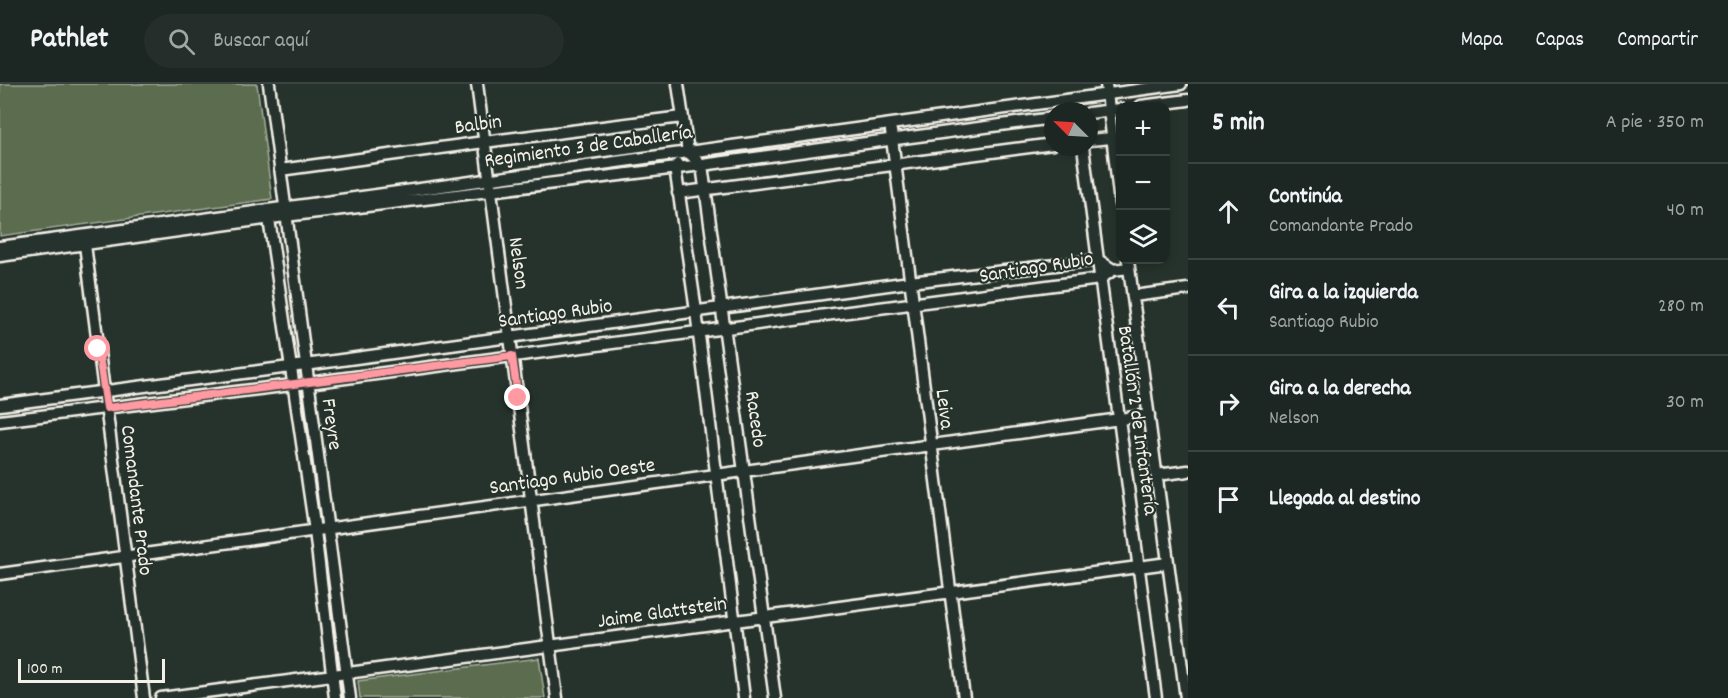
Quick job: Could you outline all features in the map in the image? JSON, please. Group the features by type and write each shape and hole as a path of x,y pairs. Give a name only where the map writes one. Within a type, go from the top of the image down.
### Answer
{"street":[{"name":"Freyre","path":"269,84 350,698"},
{"name":"Nelson","path":"477,84 557,698"},
{"path":"678,84 688,152 702,165"},
{"path":"1113,84 1106,89 1116,171"},
{"name":"Regimiento 3 de Caballería","path":"0,256 84,240 269,214 488,178 1071,100 1106,89 1181,84"},
{"path":"1170,102 1188,100"},
{"path":"1098,112 1116,110"},
{"name":"Balbin","path":"280,170 682,117"},
{"name":"Regimiento 3 de Caballería","path":"285,211 490,192 1044,119"},
{"name":"Leiva","path":"890,124 964,698"},
{"path":"1098,139 1112,138"},
{"path":"678,193 1044,145"},
{"path":"688,152 675,167 696,311 744,698"},
{"name":"Batallón 2 de Infantería","path":"1084,156 1156,698"},
{"name":"Racedo","path":"702,165 775,698"},
{"name":"Freyre","path":"269,214 315,531 335,698"},
{"name":"Regimiento 3 de Caballería","path":"0,247 84,240"},
{"name":"Comandante Prado","path":"84,240 144,698"},
{"name":"Santiago Rubio","path":"0,405 510,338 910,282 1098,260 1113,270"},
{"name":"Batallón 2 de Infantería","path":"1129,264 1168,563 1184,645 1186,698"},
{"name":"Santiago Rubio","path":"0,422 1100,279 1113,270 1129,264"},
{"path":"1133,296 1188,289"},
{"name":"Santiago Rubio Oeste","path":"0,574 1149,415"},
{"path":"1157,475 1188,471"},
{"name":"Jaime Glattstein","path":"161,698 1168,563"}],"green space":[{"path":"0,84 257,84 272,199 0,236"},
{"path":"539,658 545,698 360,698 358,681"}],"route":[{"path":"98,349 107,408 512,356 518,398"}]}
